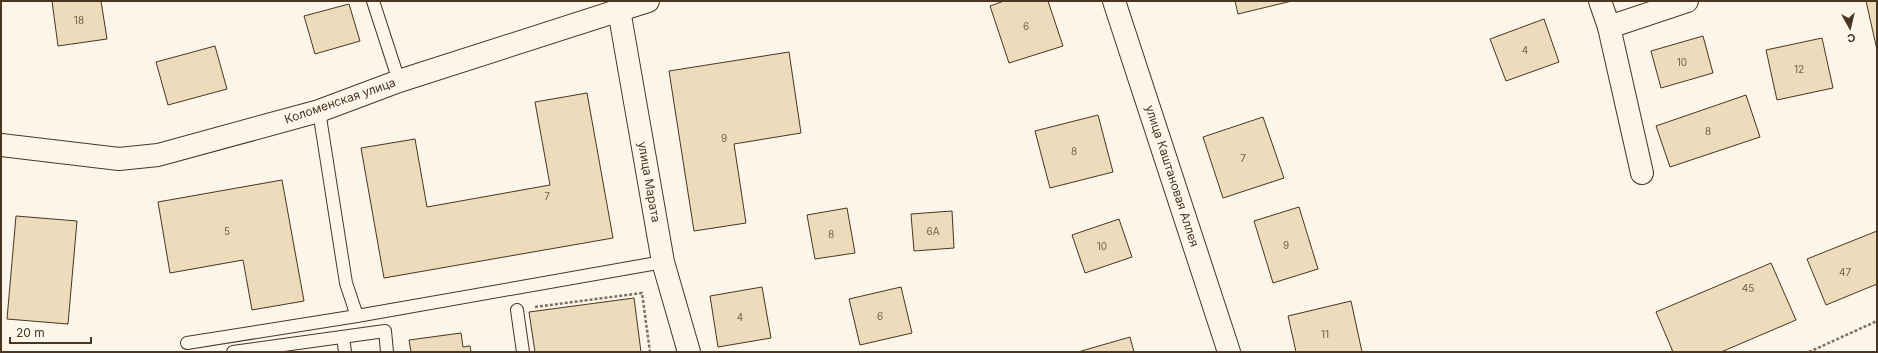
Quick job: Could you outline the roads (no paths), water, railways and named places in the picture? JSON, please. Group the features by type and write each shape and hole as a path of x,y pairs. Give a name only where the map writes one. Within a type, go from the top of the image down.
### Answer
{"street":[{"name":"Коломенская улица","path":"1,145 119,159 158,155 319,111 399,81 648,1"},
{"name":"улица Каштановая Аллея","path":"1114,1 1229,352"},
{"path":"1600,1 1609,27 1642,173"},
{"path":"1609,27 1687,1"},
{"name":"улица Марата","path":"619,10 663,262 689,352"}],"lane":[{"path":"373,1 399,81"},
{"path":"319,111 346,283 357,316"},
{"path":"187,342 357,316 663,262"},
{"path":"517,310 523,352"},
{"path":"233,352 303,347 343,337 385,332 388,352"},
{"path":"343,337 345,352"}]}
